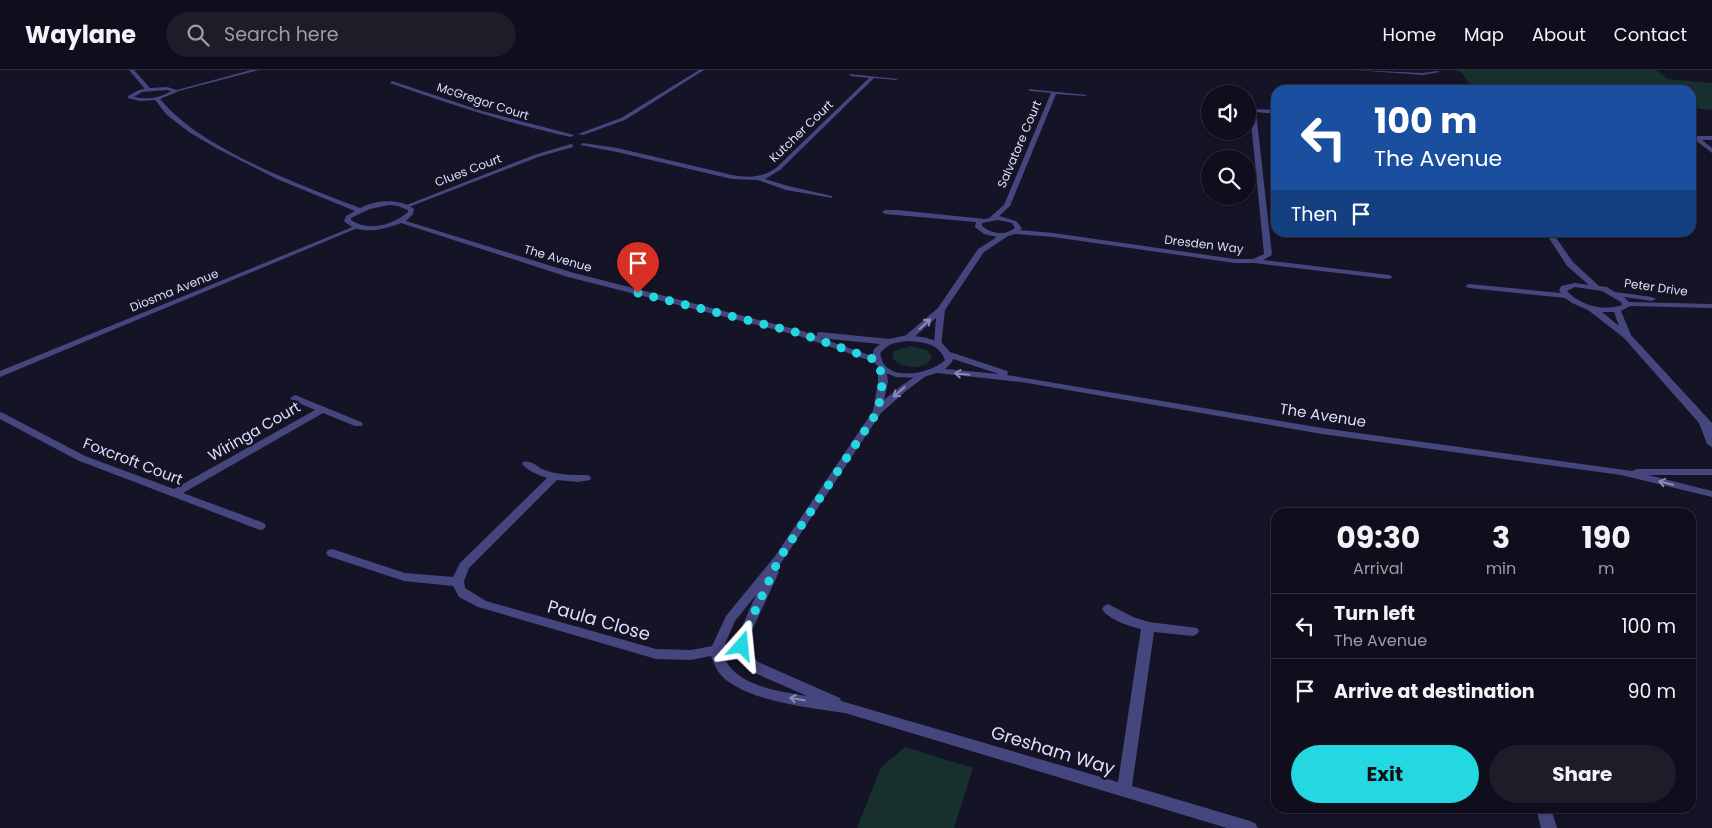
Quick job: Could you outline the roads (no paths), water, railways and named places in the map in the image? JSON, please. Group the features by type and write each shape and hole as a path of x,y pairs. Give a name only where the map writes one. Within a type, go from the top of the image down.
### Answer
{"street":[{"path":"131,70 148,89"},
{"path":"175,91 167,88 148,89 130,97 141,100 156,98 175,91 258,70"},
{"path":"571,146 583,145 594,139 612,124 702,70"},
{"path":"1356,70 1423,74 1438,72"},
{"path":"851,75 896,79"},
{"name":"Kutcher Court","path":"583,145 617,150 732,177 760,179 770,176 778,169 873,77"},
{"name":"McGregor Court","path":"392,82 475,111 539,129 571,135"},
{"name":"Salvatore Court","path":"1030,90 1085,95"},
{"name":"Salvatore Court","path":"992,218 1007,206 1054,93"},
{"path":"156,98 162,109 179,123 214,144 279,176 358,210"},
{"name":"Dresden Way","path":"1256,111 1271,112"},
{"path":"571,135 581,134 612,124"},
{"name":"McGregor Court","path":"539,129 571,146"},
{"name":"Kutcher Court","path":"581,134 617,150"},
{"name":"Clues Court","path":"536,156 571,135"},
{"path":"1696,138 1712,138"},
{"path":"1696,139 1712,151"},
{"name":"Dresden Way","path":"1005,234 1016,229 1235,261 1254,261 1268,255 1268,245 1254,140"},
{"name":"Clues Court","path":"407,206 536,156 571,146"},
{"path":"760,179 786,188 830,197"},
{"path":"357,227 347,221 348,217 358,210 389,203 407,206 411,209 411,213 400,221"},
{"name":"Salvatore Court","path":"1007,206 1011,220"},
{"path":"885,212 906,212 947,218 1011,220 1016,229"},
{"path":"947,218 993,234 1005,234"},
{"path":"981,251 979,222 983,220"},
{"name":"Diosma Avenue","path":"0,374 357,227 379,226 400,221"},
{"name":"The Avenue","path":"400,221 571,275 799,333 879,364 900,375 922,376"},
{"path":"908,338 941,310 981,251 1005,234"},
{"path":"1551,237 1570,264 1596,287"},
{"path":"1254,261 1389,276"},
{"path":"1570,264 1575,285"},
{"path":"1469,286 1566,296 1590,307 1618,310 1626,304 1616,294 1596,287 1575,285 1564,288 1563,292 1566,296"},
{"name":"Peter Drive","path":"1616,294 1712,306"},
{"name":"Peter Drive","path":"1626,304 1692,304"},
{"name":"Peter Drive","path":"1590,307 1628,336 1708,425 1712,444"},
{"path":"938,344 941,310"},
{"name":"Peter Drive","path":"1618,310 1628,336"},
{"name":"The Avenue","path":"799,333 861,341 889,342 908,338"},
{"path":"716,651 730,619 779,559 878,411 904,388 922,376 939,371 949,360 948,354 938,344 908,338"},
{"path":"878,411 883,382 878,350 889,342"},
{"name":"The Avenue","path":"948,354 1021,378"},
{"name":"The Avenue","path":"939,371 1021,378 1313,429 1621,472 1712,494"},
{"name":"Wiringa Court","path":"295,398 320,410 358,424"},
{"name":"Wiringa Court","path":"175,493 320,410"},
{"name":"Foxcroft Court","path":"0,415 80,458 260,526"},
{"path":"527,464 534,470 554,477 586,478"},
{"name":"The Avenue","path":"1621,472 1711,473"},
{"path":"332,553 404,577 456,582 464,566 474,554 554,477"},
{"path":"742,646 744,635 779,559"},
{"name":"Paula Close","path":"456,582 458,588 466,596 482,604 640,650 675,656 742,646"},
{"path":"1108,609 1132,623 1148,627 1193,631"},
{"path":"1124,791 1148,627"},
{"name":"Gresham Way","path":"742,646 753,666 845,707 1250,828"},
{"name":"Gresham Way","path":"716,651 719,662 729,676 742,684 786,698 845,707"},
{"path":"1545,813 1549,828"}]}
